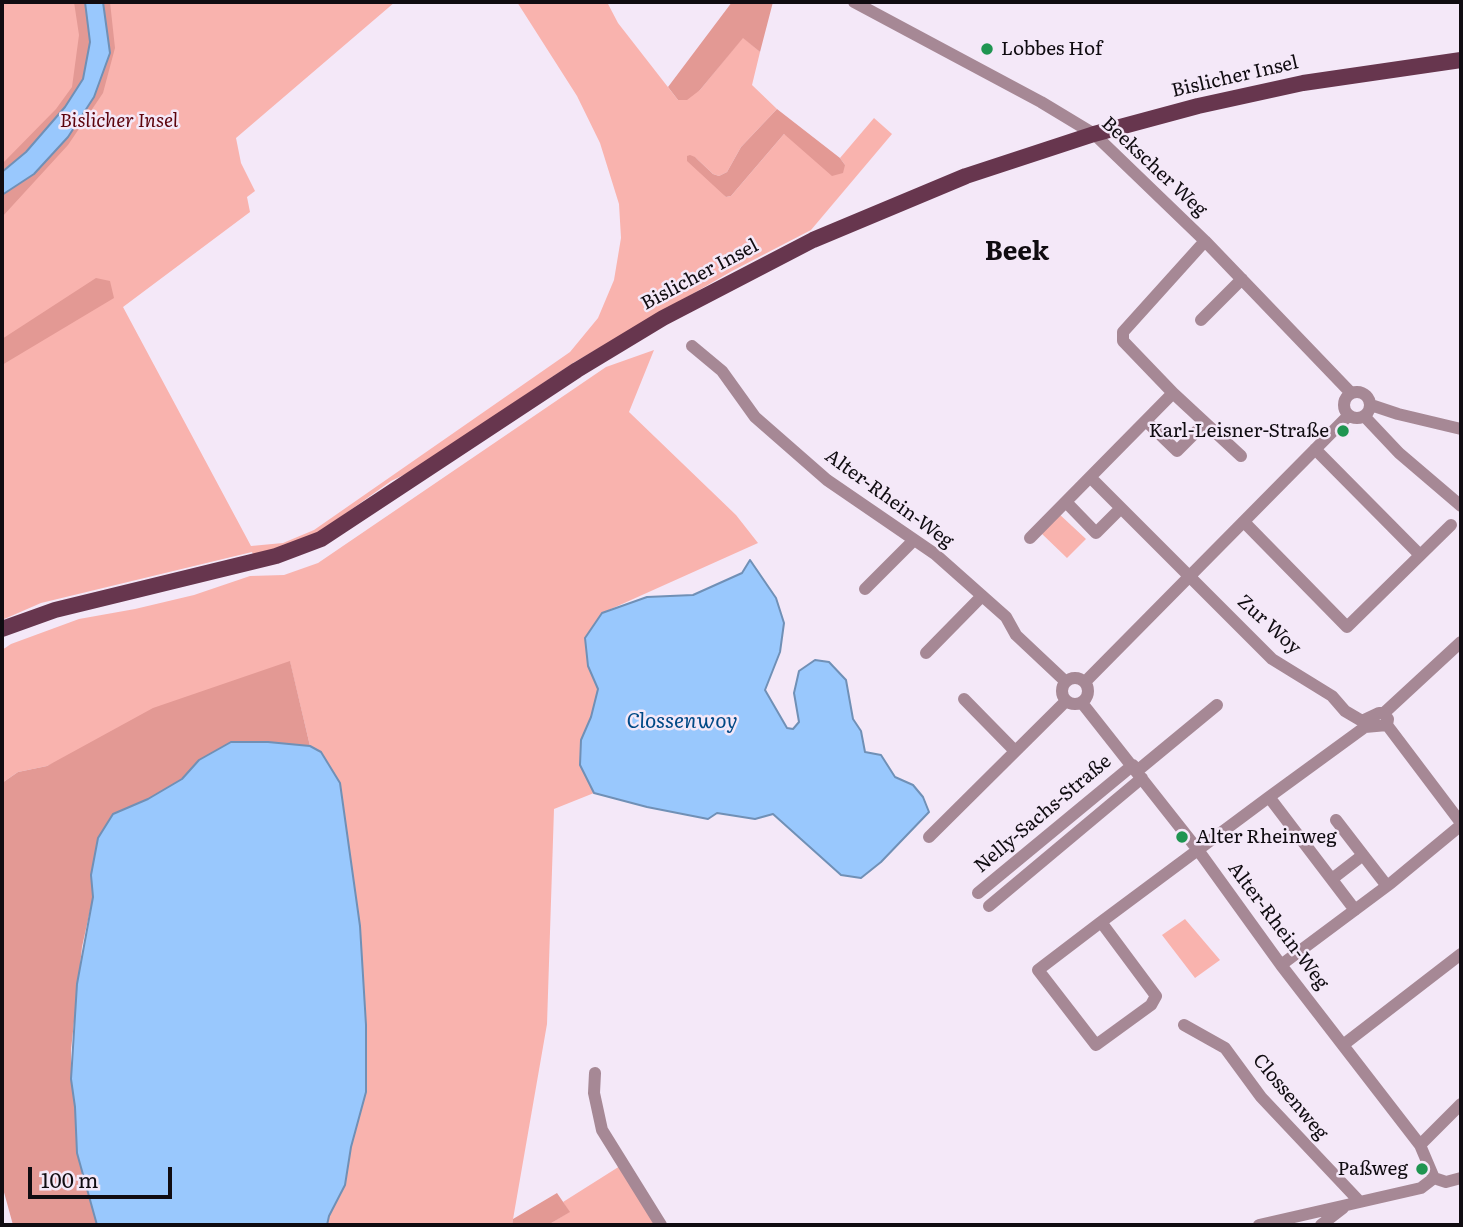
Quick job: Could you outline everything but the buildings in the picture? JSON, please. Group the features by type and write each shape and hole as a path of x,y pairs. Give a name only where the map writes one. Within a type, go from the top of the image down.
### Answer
{"main road":[{"name":"Bislicher Insel","path":"2,629 55,610 276,556 321,539 577,370 663,318 813,240 966,176 1094,134 1198,106 1303,83 1461,60"}],"street":[{"name":"Beekscher Weg","path":"854,2 1041,102 1094,134 1205,241 1351,393"},
{"path":"1205,241 1123,332 1123,341 1173,393 1241,456"},
{"path":"1201,320 1242,279"},
{"name":"Alter-Rhein-Weg","path":"692,346 722,371 755,417 827,480 935,554 1006,617 1016,635 1066,681"},
{"path":"1030,538 1173,393"},
{"path":"1351,393 1364,393 1371,405 1370,412 1365,417 1356,419 1348,416 1344,408 1345,400 1351,393"},
{"path":"1371,405 1461,429"},
{"path":"1084,682 1348,416"},
{"path":"1365,417 1399,453 1461,506"},
{"path":"1146,421 1177,451 1205,424"},
{"path":"1315,449 1420,555"},
{"name":"Zur Woy","path":"1090,477 1272,659 1332,696 1363,724"},
{"path":"1066,502 1096,533 1121,508"},
{"path":"1244,522 1347,627 1451,525"},
{"path":"865,589 914,540"},
{"path":"926,653 982,596"},
{"path":"1385,719 1461,642"},
{"path":"1077,678 1084,682 1088,693 1082,703 1074,705 1066,701 1062,693 1066,681 1077,678"},
{"path":"964,699 1015,751"},
{"path":"929,837 1066,701"},
{"name":"Alter-Rhein-Weg","path":"1082,703 1198,850 1281,965 1420,1145 1434,1178"},
{"path":"1137,772 1217,705"},
{"path":"1101,922 1156,996 1151,1005 1096,1045 1038,970 1101,922 1269,797 1379,713 1461,824 1387,886 1281,965"},
{"name":"Nelly-Sachs-Straße","path":"978,893 1137,772"},
{"name":"Nelly-Sachs-Straße","path":"989,906 1137,772"},
{"path":"1269,797 1355,910"},
{"path":"1336,820 1387,886"},
{"path":"1332,879 1363,855"},
{"path":"1343,1045 1461,954"},
{"name":"Clossenweg","path":"1184,1025 1225,1048 1261,1097 1360,1202"},
{"path":"594,1073 594,1093 602,1130 661,1225"},
{"path":"1420,1145 1461,1104"},
{"path":"1259,1225 1421,1188 1434,1178 1446,1182 1461,1178"},
{"path":"1321,1225 1346,1206"}],"green space":[{"name":"Bislicher Insel","path":"2,2 395,2 236,138 241,163 255,191 247,197 250,212 123,307 251,546 283,543 314,530 570,352 598,318 614,280 621,238 619,204 600,143 577,96 517,2 607,2 618,23 678,100 700,90 743,37 760,52 752,85 777,109 741,147 727,172 719,176 713,174 695,157 726,197 731,196 784,134 845,165 840,158 874,118 892,134 811,230 732,271 573,363 414,470 391,481 331,524 327,530 254,557 252,552 41,603 2,620"},
{"path":"654,350 629,412 736,515 758,543 602,613 585,638 588,666 598,689 591,717 581,740 580,765 594,793 554,809 547,1024 512,1225 327,1225 345,1185 366,1025 360,926 340,783 321,752 310,746 290,662 47,766 18,772 2,783 2,650 11,644 79,619 194,595 250,576 284,575 318,563 606,367"},
{"path":"1058,513 1086,539 1067,558 1040,532"},
{"path":"1185,919 1220,960 1195,978 1162,935"},
{"path":"620,1166 656,1224 548,1225 569,1212 563,1202"}],"shaded area":[{"path":"74,2 85,2 87,13 90,42 83,79 65,107 26,152 2,172 2,164 56,109 72,87 79,35"},
{"path":"103,2 110,2 115,48 103,93 68,145 2,217 2,195 34,174 110,53"},
{"path":"732,2 773,2 760,52 743,38 700,90 687,100 678,100 668,87"},
{"path":"777,109 840,158 845,165 843,173 832,176 784,134 731,196 726,197 687,161 687,156 690,155 713,174 719,176 727,172 741,147"},
{"path":"96,278 110,281 114,298 2,365 2,339"},
{"path":"290,661 310,746 231,742 199,760 182,779 148,799 113,814 91,875 93,897 82,947 71,1050 77,1153 97,1225 13,1225 2,1185 2,783 18,772 47,766 153,708"},
{"path":"557,1193 570,1212 548,1225 512,1225 513,1219"}],"water":[{"path":"85,2 103,2 110,53 94,97 68,137 34,174 2,195 2,172 26,152 65,107 83,79 90,42"},
{"name":"Clossenwoy","path":"750,560 776,598 784,623 780,652 765,690 787,728 793,729 799,722 794,693 799,671 815,660 829,662 846,680 853,719 861,731 865,752 881,755 895,777 913,785 923,797 929,812 881,862 861,878 841,875 773,814 755,819 717,813 708,819 647,807 594,793 580,765 581,740 591,717 598,689 588,666 585,638 602,613 647,597 693,595 742,573"},
{"path":"231,742 310,746 321,752 340,783 360,926 366,1025 366,1092 351,1147 345,1185 327,1225 97,1225 77,1153 71,1079 77,984 93,897 91,875 98,838 113,814 148,799 182,779 199,760"}],"place":[{"name":"Lobbes Hof","path":"987,49"},
{"name":"Karl-Leisner-Straße","path":"1343,431"},
{"name":"Alter Rheinweg","path":"1182,837"},
{"name":"Paßweg","path":"1422,1169"}],"district":[{"name":"Beek","path":"1017,252"}]}
